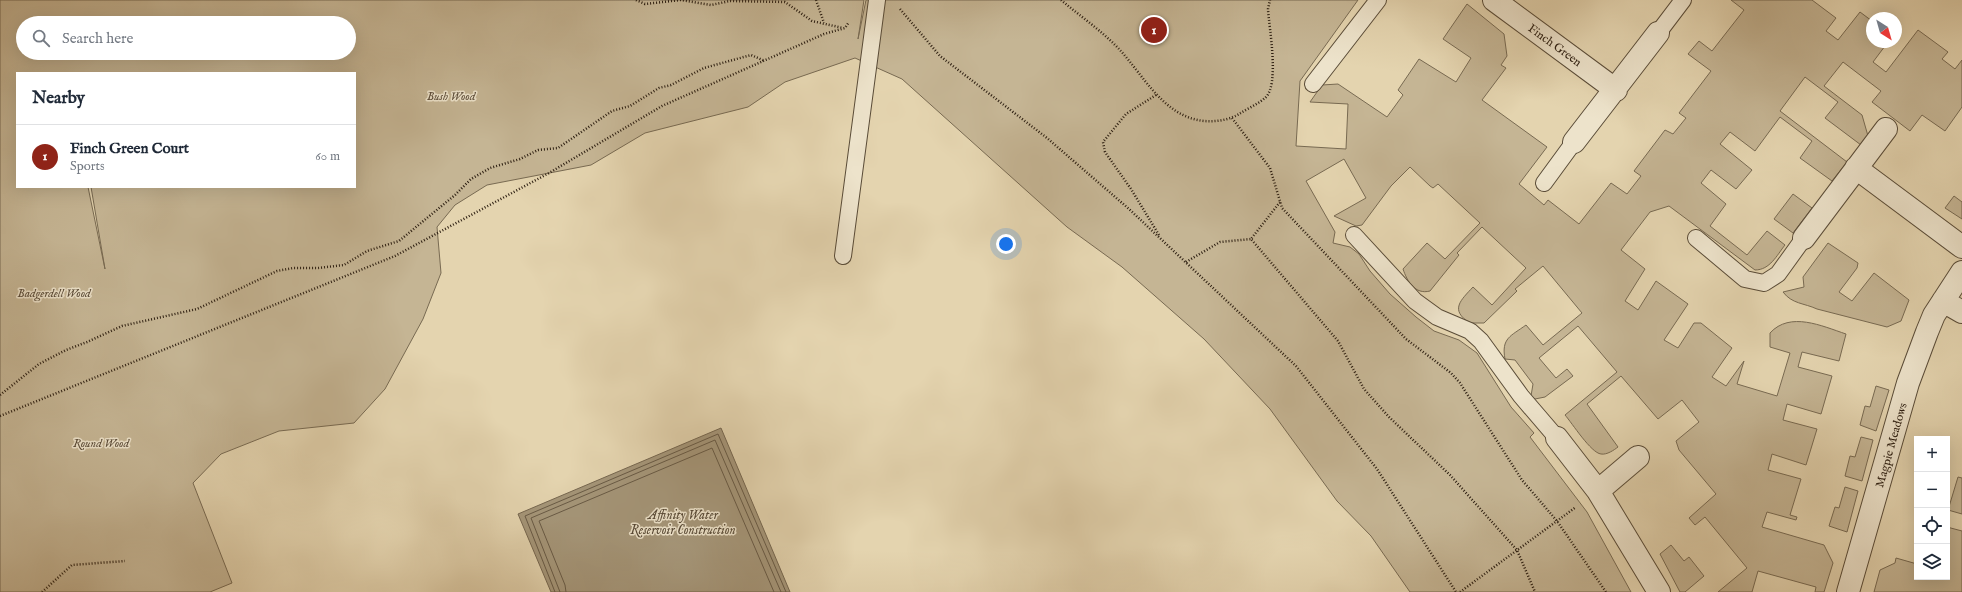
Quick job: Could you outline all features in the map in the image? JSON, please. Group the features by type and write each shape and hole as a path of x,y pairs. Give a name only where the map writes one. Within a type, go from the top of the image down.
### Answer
{"street":[{"name":"Finch Green","path":"1494,0 1616,90"},
{"path":"1574,142 1616,90 1658,33"},
{"path":"1804,238 1886,129"},
{"path":"1856,168 1962,247"},
{"name":"Magpie Meadows","path":"1848,592 1908,383 1927,332 1943,301 1962,272"},
{"path":"1943,301 1962,312"},
{"path":"1557,438 1598,491 1659,592"},
{"path":"1598,491 1638,457"}],"lane":[{"path":"843,256 877,0"},
{"path":"1313,84 1378,0"},
{"path":"1658,33 1683,0"},
{"path":"1544,182 1574,142"},
{"path":"1354,235 1415,301 1437,317 1470,331 1481,341 1521,396 1557,438"},
{"path":"1696,238 1745,279 1764,283 1778,274 1804,238"}],"path":[{"path":"636,0 645,4 681,0 711,5 730,1 785,2 812,21 845,28"},
{"path":"816,0 824,23"},
{"path":"1061,0 1108,38 1156,95 1168,106 1193,120 1212,122 1232,118 1266,98 1271,90 1273,76 1268,9 1270,0"},
{"path":"897,6 940,56 1047,138 1161,239 1296,366 1377,469 1456,592"},
{"path":"0,416 395,256 549,173 662,106 824,34 845,28 854,17"},
{"path":"0,395 39,364 66,350 122,326 197,309 277,271 293,268 318,268 344,265 366,251 399,241 455,195 471,179 490,168 520,159 538,150 558,148 612,111 630,106 659,88 670,85 704,68 751,55 765,60"},
{"path":"1156,95 1126,114 1103,142 1105,152 1131,189 1161,239"},
{"path":"1232,118 1270,168 1282,208 1325,255 1406,338 1451,373 1460,383 1522,480 1556,522 1606,592"},
{"path":"1186,262 1220,242 1251,239 1280,202"},
{"path":"1251,239 1338,341 1364,389 1389,417 1450,475 1517,550 1535,592"},
{"path":"1460,592 1556,522"},
{"path":"42,592 72,566 125,561"}],"green space":[{"path":"0,0 864,0 858,39 866,0 1358,0 1300,81 1296,146 1346,149 1348,104 1310,102 1322,85 1338,84 1387,117 1403,95 1398,90 1419,59 1456,82 1471,58 1443,39 1467,4 1504,34 1507,56 1501,65 1506,68 1482,100 1547,147 1519,184 1544,205 1548,200 1579,224 1611,183 1627,194 1641,176 1634,171 1665,130 1673,134 1686,118 1679,113 1711,71 1688,54 1699,41 1712,51 1744,10 1731,0 1812,0 1836,18 1826,31 1838,40 1860,12 1866,16 1866,48 1884,48 1873,62 1886,72 1918,30 1948,52 1942,59 1955,69 1962,60 1962,107 1945,131 1922,115 1910,131 1872,102 1881,91 1843,62 1824,86 1862,115 1868,136 1861,145 1825,118 1838,102 1805,77 1780,111 1847,162 1832,181 1800,158 1812,141 1780,117 1755,151 1730,132 1720,144 1752,170 1736,189 1711,170 1701,183 1726,204 1710,226 1747,255 1767,231 1785,245 1773,261 1765,268 1755,270 1669,206 1650,212 1621,250 1645,269 1625,301 1638,310 1656,281 1688,304 1664,340 1678,348 1694,323 1701,323 1732,348 1712,377 1726,386 1744,361 1737,384 1777,396 1790,353 1770,347 1770,333 1778,326 1787,323 1806,322 1827,327 1846,334 1839,361 1802,352 1798,367 1832,376 1821,414 1787,404 1783,420 1817,429 1806,465 1772,454 1768,470 1801,479 1790,515 1797,517 1796,520 1767,512 1762,527 1824,545 1833,563 1824,592 1815,592 1816,587 1758,571 1752,592 1718,592 1747,568 1705,517 1695,525 1689,518 1716,494 1679,450 1676,441 1699,422 1682,400 1658,419 1621,376 1587,404 1618,447 1606,454 1601,454 1592,449 1565,415 1617,372 1578,326 1539,358 1556,378 1567,369 1573,376 1545,397 1535,399 1531,396 1533,384 1515,360 1505,359 1504,346 1508,338 1526,325 1543,345 1582,313 1543,266 1515,289 1517,291 1484,323 1470,323 1460,314 1459,305 1473,287 1492,305 1526,268 1482,227 1457,253 1459,255 1430,291 1425,292 1416,289 1409,282 1403,269 1427,243 1445,259 1480,223 1438,184 1433,188 1410,167 1391,186 1362,225 1356,226 1334,216 1366,198 1344,159 1306,181 1335,232 1333,243 1350,247 1359,254 1370,271 1390,294 1434,331 1459,340 1477,353 1511,407 1534,433 1530,437 1587,512 1631,592 1410,592 1371,536 1337,501 1270,409 1204,339 1122,267 1067,227 902,79 855,58 785,82 748,107 645,133 591,165 487,185 455,205 437,227 441,273 423,319 385,389 354,423 279,431 221,454 193,483 232,583 210,592 0,592"},
{"path":"1793,194 1812,208 1793,233 1774,219"},
{"path":"1954,196 1962,202 1962,219 1945,208"},
{"path":"1828,243 1858,263 1857,268 1839,292 1852,301 1874,273 1909,300 1901,321 1887,327 1817,309 1790,299 1783,292 1804,287 1803,277"},
{"path":"1876,386 1889,390 1876,431 1860,425 1865,406 1870,407"},
{"path":"1861,437 1873,440 1862,481 1845,476 1850,456 1855,457"},
{"path":"1958,477 1962,478 1962,514 1950,511 1950,503"},
{"path":"1845,487 1858,491 1847,532 1829,526 1835,507 1839,508"},
{"path":"1950,528 1962,531 1962,592 1874,592 1880,570 1895,563 1896,558 1914,563 1914,580 1950,580"},
{"path":"1671,545 1684,561 1689,557 1704,576 1685,592 1680,592 1660,554"}],"water":[{"name":"Affinity Water Reservoir Construction","path":"721,428 790,592 551,592 518,514"}],"place":[{"name":"Finch Green Court","path":"1154,30"}],"park label":[{"name":"Bush Wood","path":"451,96"},
{"name":"Badgerdell Wood","path":"54,293"},
{"name":"Round Wood","path":"101,443"}]}
